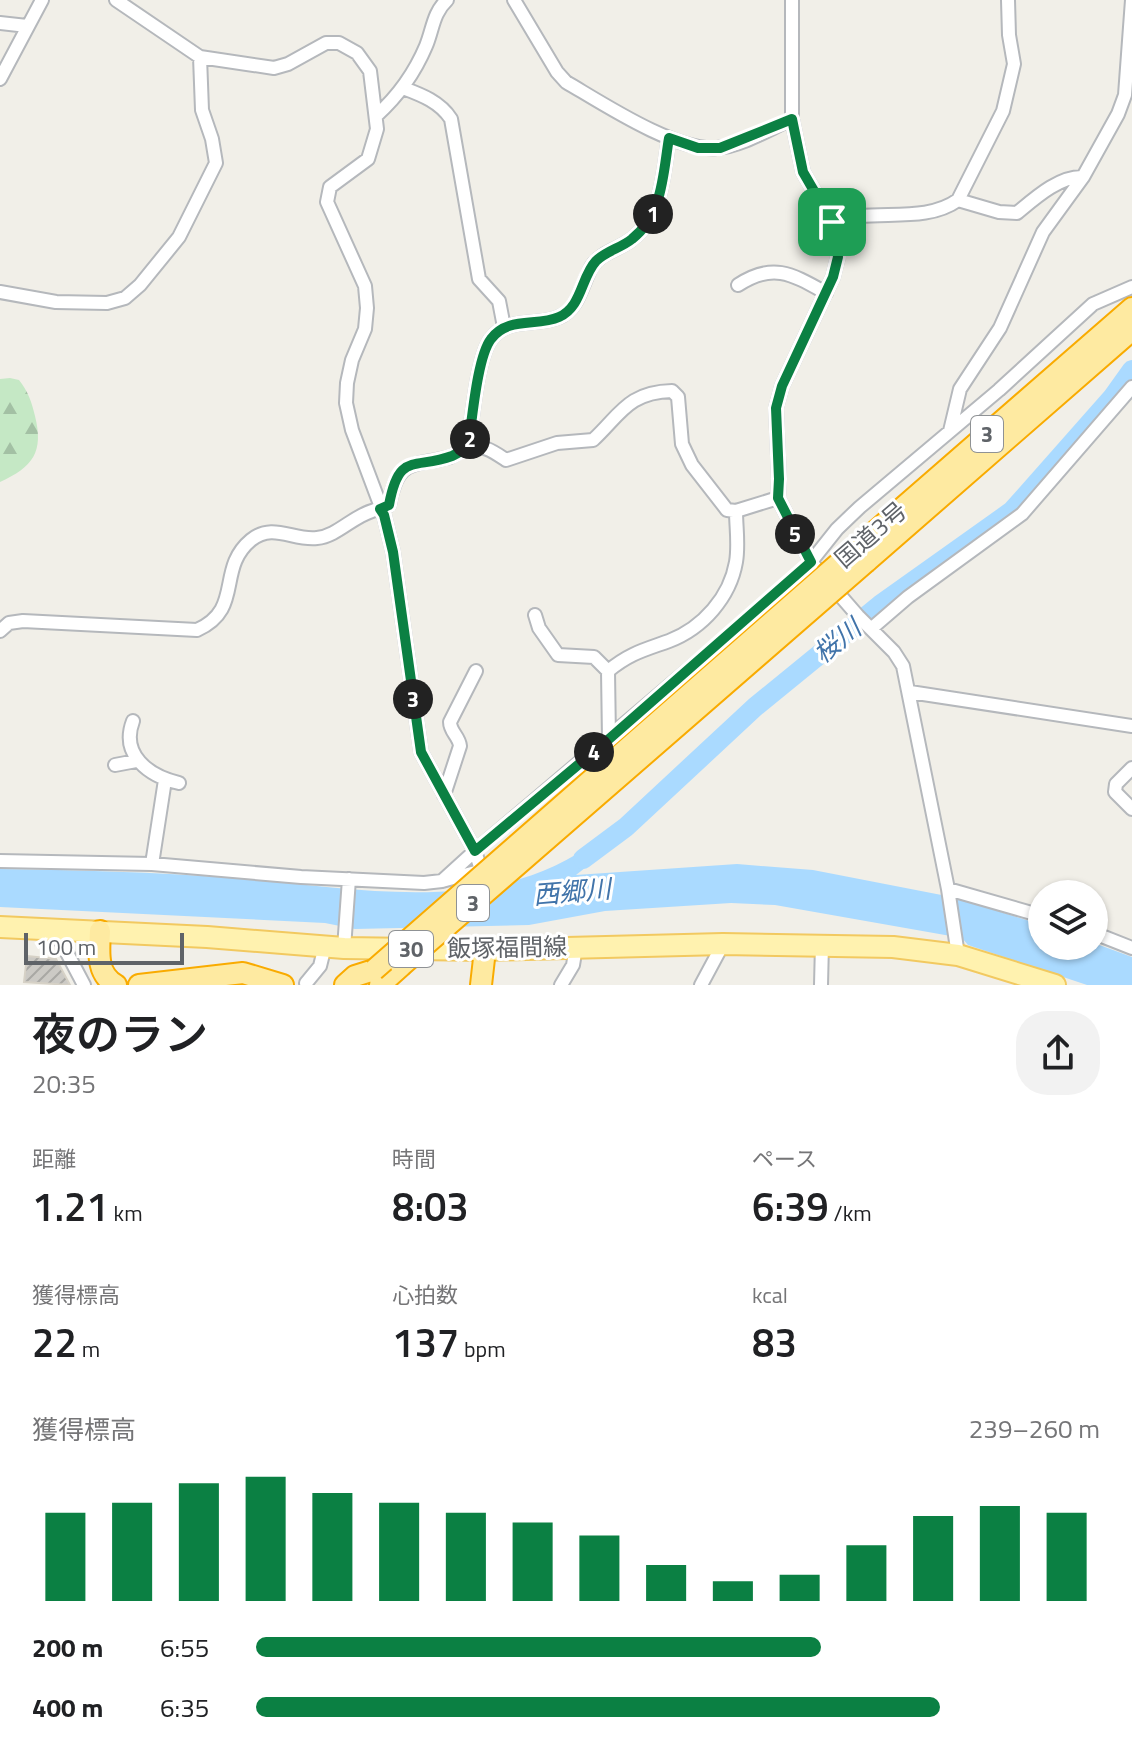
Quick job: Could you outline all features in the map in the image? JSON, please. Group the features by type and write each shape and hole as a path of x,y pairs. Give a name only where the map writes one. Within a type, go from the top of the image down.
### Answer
{"highway":[{"name":"国道3号","path":"377,977 1128,323"},
{"name":"国道3号","path":"357,985 377,977 401,973 497,891 546,840 860,556"},
{"path":"100,931 101,970 106,980 116,985"},
{"path":"481,985 485,950"},
{"path":"139,985 243,973 283,985"},
{"path":"345,985 355,976 377,977"}],"main road":[{"name":"飯塚福間線","path":"0,927 485,950 822,944"},
{"name":"30","path":"822,944 957,948 1055,985"}],"street":[{"path":"0,79 42,0"},
{"path":"116,0 200,57 274,68 288,64 326,43 339,43 357,53 370,71 377,129 368,159 330,187 327,202 365,286 365,329 352,360 346,403 352,430 384,515 393,552 421,752 475,851 481,870"},
{"path":"377,115 403,88 425,47 437,9 447,0"},
{"path":"792,0 792,119 803,172 832,222 838,257 826,293 782,386 776,408 778,498 811,562 894,652 903,666 949,890 957,948"},
{"path":"832,222 863,214 930,212 946,208 958,200 1003,111 1014,64 1008,0"},
{"path":"950,432 960,389 1000,328 1043,232 1083,177 1118,114 1125,95 1132,0"},
{"path":"516,1 557,72 566,82 669,138 698,148 720,148 792,119"},
{"path":"0,23 27,26"},
{"path":"0,292 56,302 107,303 125,298 140,285 179,237 216,163 202,110 200,57"},
{"path":"403,88 423,95 444,109 451,119 479,279 499,301 504,327"},
{"path":"468,447 483,355 490,339 504,327 559,317 574,305 594,263 634,238 651,218 659,201 669,138"},
{"path":"958,200 999,212 1017,213 1064,181 1083,177"},
{"path":"738,285 756,273 769,272 792,276 826,293"},
{"path":"442,881 811,562 837,529 860,507 950,432 1093,304 1132,287"},
{"path":"0,631 9,623 23,621 197,630 211,624 222,612 233,562 253,538 265,532 278,531 303,538 326,537 373,510 389,505 393,483 404,469 416,462 452,456 468,447 481,446 506,460 557,443 593,440 623,407 633,401 672,391 678,397 682,444 692,465 718,501 727,510 736,511 778,498"},
{"path":"866,622 908,597 1022,514 1129,395"},
{"path":"608,671 641,649 671,640 709,614 724,593 736,563 736,511"},
{"path":"535,615 546,640 558,655 594,657 608,671 609,739"},
{"path":"444,795 460,746 450,731 450,722 476,671"},
{"path":"910,692 1132,726"},
{"path":"133,721 128,735 136,761 165,780 179,783"},
{"path":"115,765 136,761"},
{"path":"1132,768 1116,784 1115,792 1132,809"},
{"path":"152,864 165,780"},
{"path":"0,861 152,864 424,883 481,870 496,873 522,868"},
{"path":"306,983 338,941 349,879"},
{"path":"949,890 1028,912"},
{"path":"55,930 84,985"},
{"path":"1108,939 1132,948"},
{"path":"701,985 723,944"},
{"path":"821,985 822,944"},
{"path":"561,985 573,965 576,947"}],"green space":[{"path":"0,379 19,380 27,393 35,416 38,439 37,449 28,464 0,482"}],"water":[{"name":"西郷川","path":"599,839 609,849 576,875 737,864 813,870 957,898 1028,921 1028,960 1108,960 1108,948 1132,957 1132,985 1087,985 968,945 962,938 775,905 731,903 605,911 529,925 355,929 325,923 0,907 0,869 174,874 374,891 422,892 469,889 515,881 558,864"}],"building":[{"path":"27,956 56,959 70,985 24,982"}],"waterway":[{"name":"桜川","path":"583,859 626,827 755,707 880,605 1012,511 1112,398 1132,370"}],"route":[{"path":"792,119 803,172 832,222 838,257 833,277 782,386 776,408 778,498 811,562 802,573 475,851 421,752 393,552 380,509 389,505 393,483 404,469 416,462 452,456 468,447 483,355 490,339 504,327 559,317 574,305 594,263 634,238 651,218 659,201 669,138 698,148 720,148 792,119"}]}
